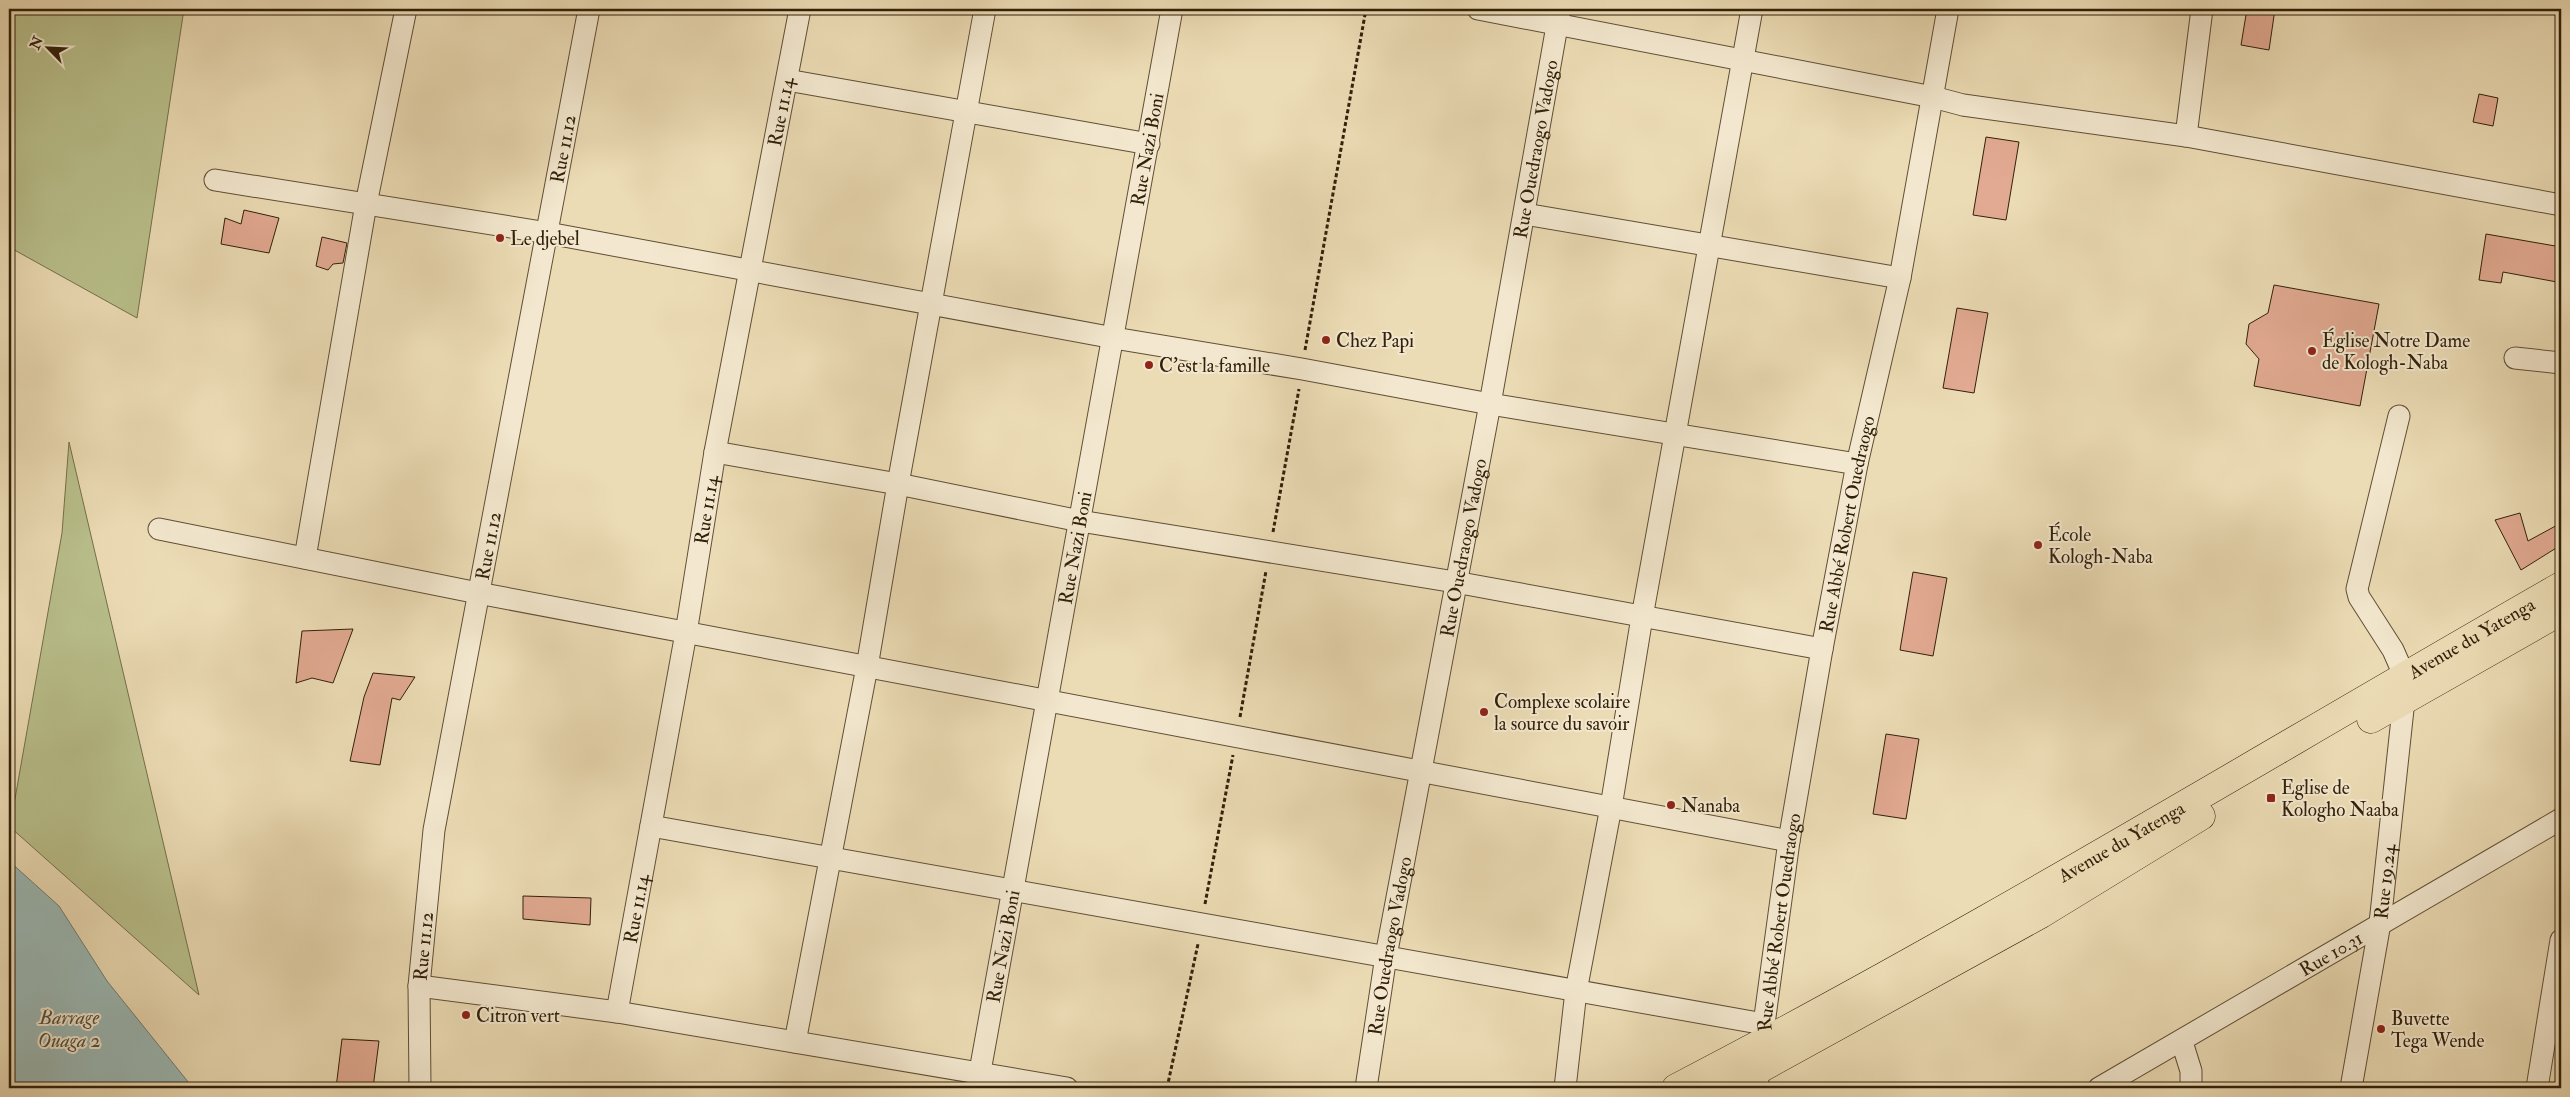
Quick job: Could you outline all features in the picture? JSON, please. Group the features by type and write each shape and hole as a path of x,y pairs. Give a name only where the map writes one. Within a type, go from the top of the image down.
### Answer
{"main road":[{"name":"Avenue du Yatenga","path":"1725,1088 1757,1079 2041,914 2262,780 2269,778 2561,586"},
{"name":"Avenue du Yatenga","path":"1676,1088 1765,1033 2389,687 2404,688 2561,611"}],"street":[{"path":"305,558 366,204 406,9"},
{"name":"Rue 11.12","path":"420,1088 419,986 434,830 589,9"},
{"name":"Rue 11.14","path":"617,1012 686,632 715,452 800,9"},
{"path":"795,1042 867,666 930,304 985,9"},
{"name":"Rue Nazi Boni","path":"978,1081 1114,338 1172,9"},
{"path":"1478,9 1559,16 1742,58 1934,97 1963,105 2186,136 2561,205"},
{"path":"1565,1088 1576,991 1611,807 1642,617 1752,9"},
{"name":"Rue Abbé Robert Ouedraogo","path":"1757,1079 1765,1033 1789,841 1822,649 1857,464 1900,278 1934,97 1948,9"},
{"path":"2186,136 2202,9"},
{"name":"Rue Ouedraogo Vadogo","path":"1366,1088 1386,956 1525,214 1559,16"},
{"path":"787,80 1149,144"},
{"path":"215,180 548,233 751,269 1114,338 1302,369 1490,404 1857,464"},
{"path":"1525,214 1900,278"},
{"path":"2516,358 2561,363"},
{"path":"2399,416 2357,589 2359,597 2394,650 2404,688"},
{"path":"715,452 898,484 1080,521 1455,582 1822,649"},
{"path":"159,529 478,593 1789,841"},
{"name":"Rue 19.24","path":"2350,1088 2380,923 2404,688"},
{"name":"Rue 10.31","path":"2100,1088 2182,1042 2380,923 2561,819"},
{"path":"651,826 1576,991 1765,1033"},
{"path":"2537,1088 2559,967 2561,940"},
{"path":"419,986 617,1012 795,1042 978,1081 1067,1088"},
{"path":"2182,1042 2191,1071 2191,1088"}],"green space":[{"path":"10,9 184,9 137,318 9,247"},
{"path":"69,442 199,995 10,827 62,533"}],"water":[{"name":"Barrage Ouaga 2","path":"9,861 59,906 107,981 193,1088 9,1088"}],"building":[{"path":"2247,9 2275,9 2269,50 2241,45"},
{"path":"2479,94 2498,98 2493,126 2473,122"},
{"path":"1986,137 2019,142 2006,220 1973,215"},
{"path":"244,210 279,218 269,253 221,244 225,218 241,224"},
{"path":"2486,234 2561,247 2557,282 2503,272 2501,283 2479,280"},
{"path":"322,237 347,243 343,263 333,264 328,270 316,266"},
{"name":"Église Notre Dame de Kologh-Naba","path":"2274,285 2379,304 2360,406 2254,386 2259,359 2246,344 2249,324 2268,313"},
{"path":"1957,308 1988,313 1974,393 1943,388"},
{"path":"2520,513 2528,541 2561,523 2561,545 2521,570 2495,520"},
{"path":"1913,572 1947,578 1933,656 1900,650"},
{"path":"353,629 333,683 312,678 296,683 302,631"},
{"path":"373,673 415,677 400,700 392,698 380,765 350,761 364,697"},
{"path":"1886,734 1919,739 1906,819 1873,814"},
{"path":"523,896 591,898 590,925 523,919"},
{"path":"342,1039 379,1041 373,1088 336,1088"}],"place":[{"name":"Le djebel","path":"500,238"},
{"name":"Chez Papi","path":"1326,340"},
{"name":"Église Notre Dame de Kologh-Naba","path":"2312,351"},
{"name":"C'est la famille","path":"1149,365"},
{"name":"École Kologh-Naba","path":"2038,545"},
{"name":"Complexe scolaire la source du savoir","path":"1484,712"},
{"name":"Eglise de Kologho Naaba","path":"2271,798"},
{"name":"Nanaba","path":"1671,805"},
{"name":"Citron vert","path":"466,1015"},
{"name":"Buvette Tega Wende","path":"2381,1029"}]}
